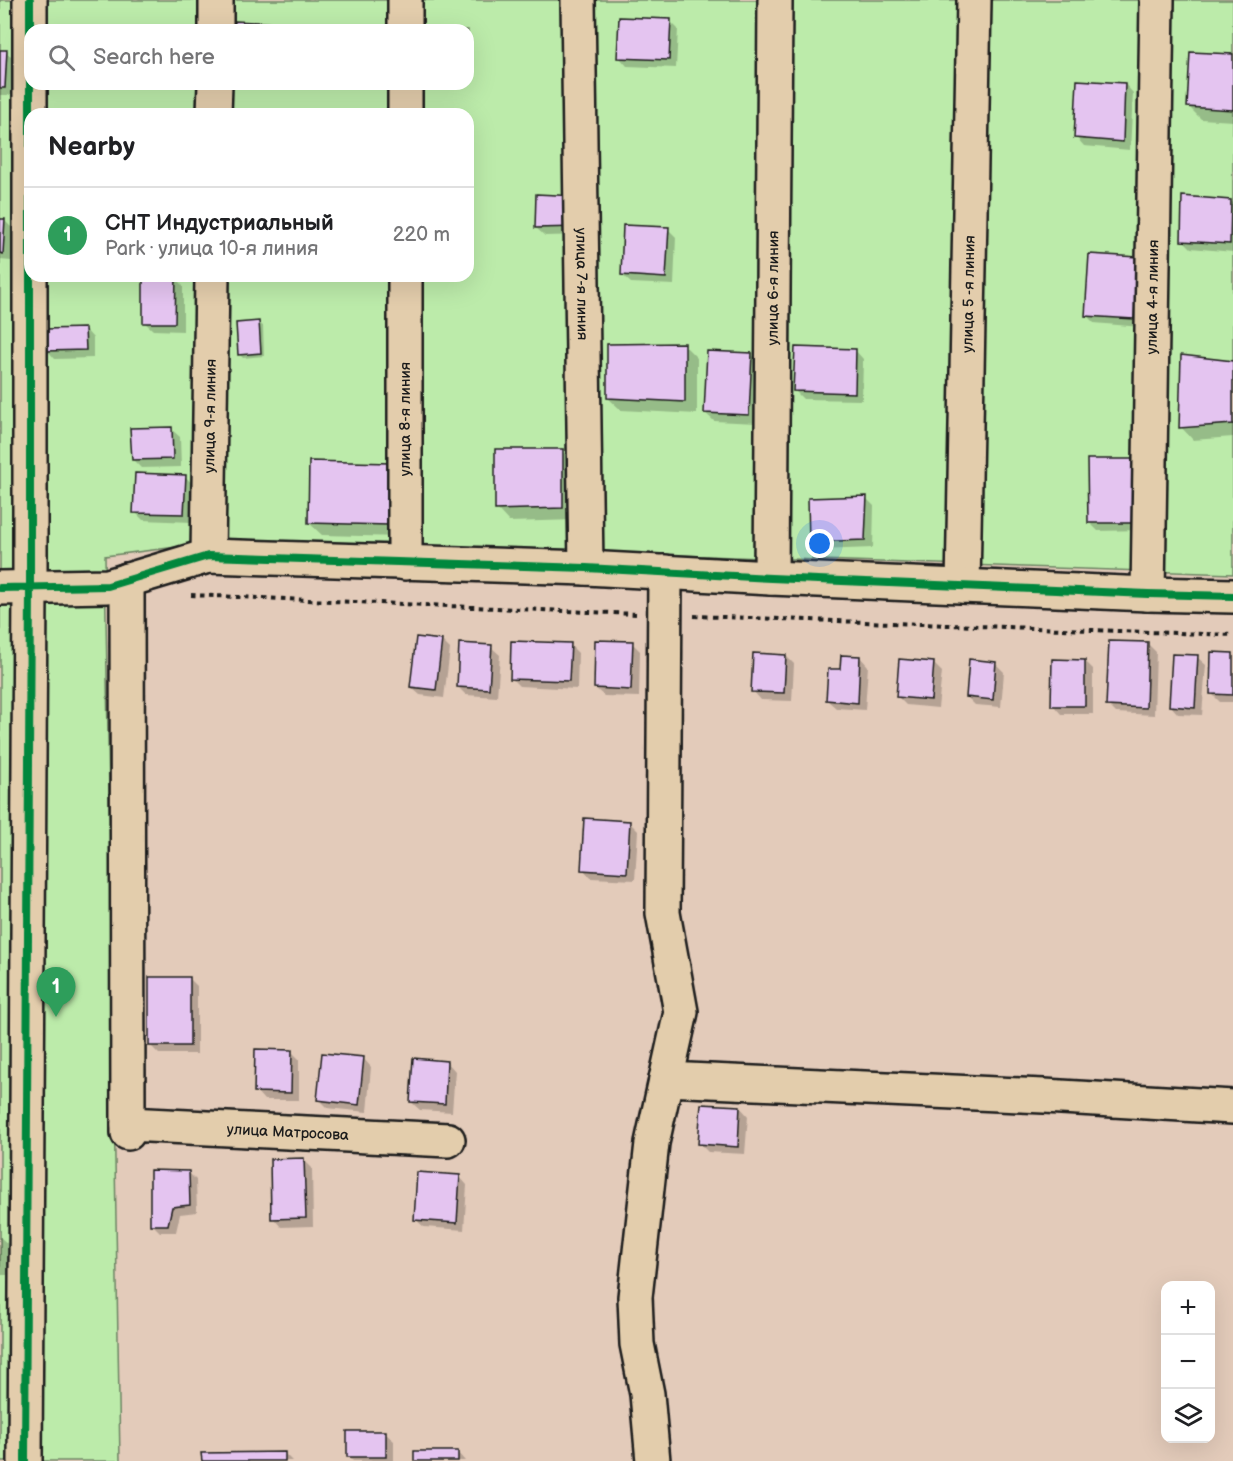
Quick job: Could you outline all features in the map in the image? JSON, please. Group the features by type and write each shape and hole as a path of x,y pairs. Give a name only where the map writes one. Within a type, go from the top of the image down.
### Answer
{"street":[{"path":"29,24 30,0"},
{"path":"216,0 216,24"},
{"path":"405,0 405,24"},
{"name":"улица 7-я линия","path":"578,0 586,568"},
{"name":"улица 6-я линия","path":"771,578 775,0"},
{"name":"улица 5 -я линия","path":"963,586 974,0"},
{"name":"улица 4-я линия","path":"1148,594 1157,0"},
{"path":"27,108 28,90"},
{"path":"214,108 215,90"},
{"path":"405,90 405,108"},
{"path":"24,235 15,587 25,1461"},
{"name":"улица 9-я линия","path":"208,556 212,282"},
{"name":"улица 8-я линия","path":"405,282 405,562"},
{"path":"15,587 108,586 208,556 586,568 771,578 1233,596"},
{"path":"653,1461 647,1394 637,1344 635,1297 652,1143 681,1012 663,913 665,572"},
{"name":"улица Матросова","path":"127,580 128,1128 448,1140"},
{"path":"666,1079 1233,1107"}],"green space":[{"path":"0,0 1233,0 1233,574 233,540 105,556 120,1461 0,1461"}],"building":[{"path":"619,17 671,19 669,60 617,58"},
{"path":"235,21 275,23 275,24 235,24"},
{"path":"0,50 7,50 5,88 0,88"},
{"path":"1190,52 1233,54 1233,110 1187,107"},
{"path":"1077,80 1125,83 1123,142 1074,138"},
{"path":"536,194 577,196 579,227 535,228"},
{"path":"1182,196 1231,200 1230,244 1181,241"},
{"path":"0,219 5,219 3,254 0,253"},
{"path":"623,225 669,227 666,278 621,275"},
{"path":"1089,254 1138,257 1134,319 1085,316"},
{"path":"143,282 176,282 175,323 143,323"},
{"path":"259,321 261,353 238,355 236,323"},
{"path":"85,328 86,350 45,351 45,329"},
{"path":"685,343 685,402 607,398 607,344"},
{"path":"795,347 856,349 855,393 793,391"},
{"path":"707,351 752,353 749,415 704,413"},
{"path":"1181,355 1233,361 1233,424 1179,428"},
{"path":"172,427 173,459 132,460 130,428"},
{"path":"495,449 563,449 563,508 495,510"},
{"path":"1087,459 1134,459 1135,523 1088,523"},
{"path":"309,461 390,463 389,525 308,523"},
{"path":"135,473 186,475 184,514 133,513"},
{"path":"867,496 865,540 809,542 808,498"},
{"path":"416,637 442,640 436,690 410,687"},
{"path":"595,640 633,641 631,690 594,688"},
{"path":"511,641 571,643 569,681 510,679"},
{"path":"1109,641 1148,642 1146,708 1106,706"},
{"path":"459,643 492,645 489,689 457,687"},
{"path":"1211,652 1233,653 1233,695 1210,694"},
{"path":"753,653 786,655 784,693 751,692"},
{"path":"1172,654 1198,655 1195,708 1169,706"},
{"path":"841,655 860,656 858,703 826,700 828,669 840,669"},
{"path":"899,659 934,662 931,700 896,697"},
{"path":"969,659 996,662 993,700 966,697"},
{"path":"1052,659 1085,660 1085,706 1051,706"},
{"path":"584,818 630,821 627,873 581,870"},
{"path":"149,977 190,977 190,1046 149,1046"},
{"path":"255,1049 292,1050 291,1093 254,1092"},
{"path":"322,1053 364,1057 359,1105 317,1100"},
{"path":"413,1058 447,1061 445,1104 410,1102"},
{"path":"701,1104 740,1106 738,1147 698,1144"},
{"path":"304,1158 306,1218 271,1219 270,1159"},
{"path":"150,1170 189,1171 190,1205 172,1207 168,1225 150,1225"},
{"path":"417,1172 460,1175 457,1223 414,1220"},
{"path":"347,1431 386,1431 386,1457 347,1457"},
{"path":"414,1451 458,1451 458,1461 414,1461"},
{"path":"285,1452 285,1461 202,1461 201,1453"}],"cycle path":[{"path":"30,0 30,24"},
{"path":"30,90 30,108"},
{"path":"25,1461 30,282"},
{"path":"0,588 108,586 208,556 586,568 771,578 1233,596"}],"place":[{"name":"СНТ Индустриальный","path":"56,1017"}]}
